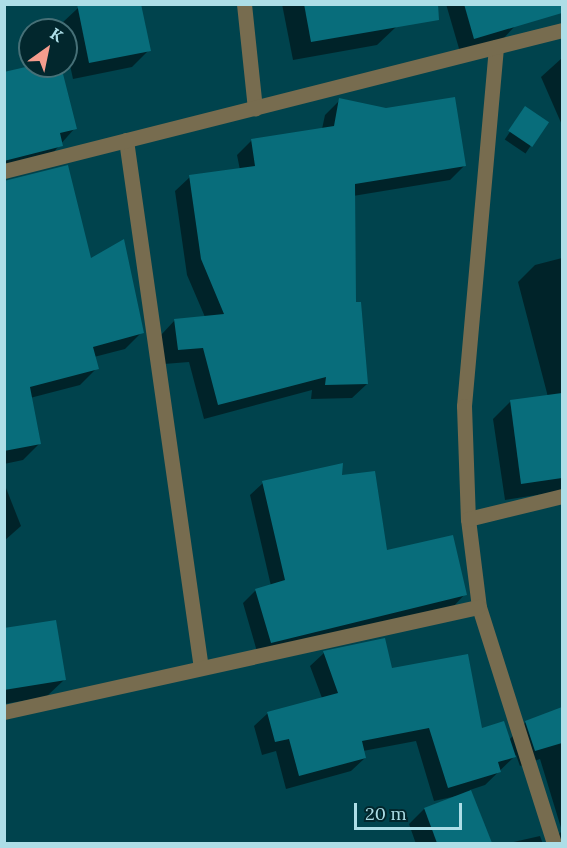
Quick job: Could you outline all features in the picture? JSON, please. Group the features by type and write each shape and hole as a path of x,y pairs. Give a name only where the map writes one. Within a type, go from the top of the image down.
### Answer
{"lane":[{"path":"244,4 255,108"},
{"path":"4,171 562,30"},
{"path":"496,47 464,406 468,519 479,607 554,843"},
{"path":"126,140 201,668"},
{"path":"468,519 562,496"},
{"path":"4,712 479,607"}],"building":[{"path":"77,4 141,4 151,51 89,63"},
{"path":"304,4 438,4 439,20 311,42"},
{"path":"464,4 562,4 562,13 474,39"},
{"path":"18,69 18,78 64,78 77,129 60,133 63,146 4,161 4,72"},
{"path":"455,97 466,166 355,184 356,302 361,302 368,384 325,385 326,377 218,405 203,348 178,350 174,319 224,314 201,259 189,175 255,166 251,139 334,126 339,98 386,108"},
{"path":"525,106 549,122 532,147 508,131"},
{"path":"68,165 91,258 124,239 144,333 93,347 99,369 30,387 41,444 4,451 4,181"},
{"path":"562,393 562,478 521,484 510,400"},
{"path":"343,463 342,475 375,471 387,550 453,535 467,595 271,643 255,589 285,580 262,481"},
{"path":"56,620 66,680 4,690 4,628"},
{"path":"385,638 392,668 468,654 482,728 504,721 516,757 498,762 501,772 448,788 429,728 362,741 366,758 299,776 289,739 275,742 267,712 338,693 323,651"},
{"path":"562,707 562,743 535,751 525,721"},
{"path":"471,790 492,843 437,843 424,808"}]}
